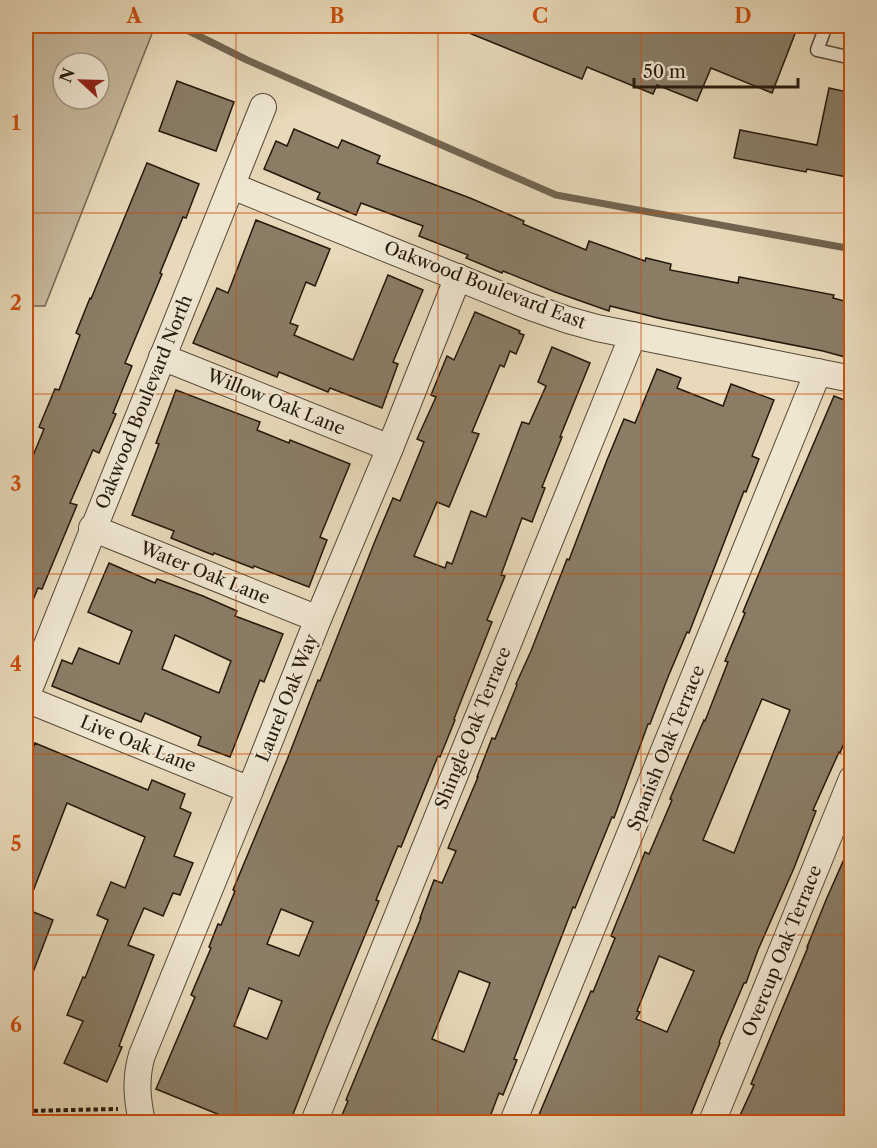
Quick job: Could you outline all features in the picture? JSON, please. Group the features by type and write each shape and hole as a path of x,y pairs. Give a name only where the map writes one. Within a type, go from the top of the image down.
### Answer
{"street":[{"name":"Oakwood Boulevard North","path":"26,698 264,107"},
{"name":"Oakwood Boulevard East","path":"232,186 568,320 852,379"},
{"name":"Laurel Oak Way","path":"140,1116 137,1081 142,1055 458,277"},
{"name":"Shingle Oak Terrace","path":"314,1122 633,334"},
{"name":"Willow Oak Lane","path":"162,357 390,448"},
{"name":"Spanish Oak Terrace","path":"513,1122 818,372"},
{"name":"Water Oak Lane","path":"93,528 318,619"},
{"name":"Live Oak Lane","path":"26,698 250,790"},
{"name":"Overcup Oak Terrace","path":"712,1122 852,780"}],"lane":[{"path":"826,26 817,50 852,58"}],"path":[{"path":"26,1111 140,1116"}],"shaded area":[{"path":"26,26 155,26 45,306 26,306"}],"building":[{"path":"452,26 798,26 772,93 711,68 697,101 657,85 653,94 587,67 582,79"},
{"path":"177,81 234,102 216,151 159,131"},
{"path":"829,88 852,93 852,178 734,158 740,130 817,145"},
{"path":"294,129 338,148 342,140 380,156 377,163 470,198 524,221 523,224 586,250 589,241 645,261 646,258 671,264 670,270 738,283 739,277 834,295 833,298 852,303 852,359 610,306 609,311 466,258 468,255 419,236 423,226 361,203 356,215 317,199 320,193 264,169 276,141 287,146"},
{"path":"147,163 199,184 186,218 183,217 125,363 132,366 113,413 116,414 99,453 93,450 70,503 77,505 42,589 38,588 26,617 26,473 44,429 39,427 55,389 59,390 80,335 76,333"},
{"path":"256,220 330,249 315,286 306,282 290,323 298,326 294,335 353,360 388,275 423,290 393,362 398,364 382,408 330,388 328,392 279,372 277,377 193,343 217,288 228,293"},
{"path":"475,312 520,331 519,333 524,335 516,354 510,351 504,367 500,365 472,432 479,434 449,507 437,502 414,556 445,568 447,562 452,564 471,511 486,517 522,422 529,424 546,386 538,382 552,347 590,363 560,437 562,437 542,487 545,488 532,522 522,518 501,575 505,576 487,620 492,622 455,720 401,847 398,846 376,900 379,901 290,1122 237,1122 156,1089 195,997 191,995 211,948 209,947 218,924 221,925 235,891 233,890 318,680 320,681 375,541 393,498 400,501 424,442 417,439 436,397 431,395 447,356 454,360","holes":["281,909 313,922 299,956 267,944","249,988 282,1001 267,1039 234,1026"]},
{"path":"657,369 681,378 677,388 723,406 731,384 774,400 752,456 759,459 746,492 744,491 689,633 687,632 650,724 648,724 614,818 612,817 575,908 573,907 514,1059 517,1060 503,1095 499,1093 488,1122 339,1122 434,880 442,883 456,851 448,848 492,738 495,739 567,559 569,560 624,419 635,423","holes":["459,971 490,983 464,1052 432,1039"]},
{"path":"176,390 260,422 257,430 289,443 290,440 350,464 320,537 327,540 309,587 254,566 253,568 214,553 213,555 171,538 174,531 132,515 159,444 156,443"},
{"path":"834,396 852,403 852,724 813,810 816,811 794,868 719,1042 688,1122 536,1122 615,938 611,936 645,852 649,854 672,800 670,799 705,721 728,662 725,661 745,613 743,612","holes":["762,699 790,710 734,853 703,840","659,956 694,971 667,1032 636,1019 640,1012 637,1011"]},
{"path":"109,563 155,583 157,579 203,596 237,611 235,616 283,634 264,682 260,680 230,757 198,745 201,737 145,713 141,722 52,686 62,660 72,664 79,648 119,664 132,631 88,612","holes":["175,635 231,661 219,693 162,669"]},
{"path":"35,743 148,790 152,780 185,794 180,808 191,813 174,856 193,863 180,895 173,893 163,916 144,908 128,945 154,955 119,1046 122,1047 107,1082 64,1063 83,1021 67,1015 83,977 85,978 108,920 97,915 111,882 125,888 145,837 67,803 27,907 26,767"},
{"path":"852,841 852,992 844,1010 852,1011 852,1122 737,1122 754,1085 751,1084"},
{"path":"26,909 53,920 27,988 26,988"}],"waterway":[{"path":"179,26 247,60 556,195 852,249"}]}
